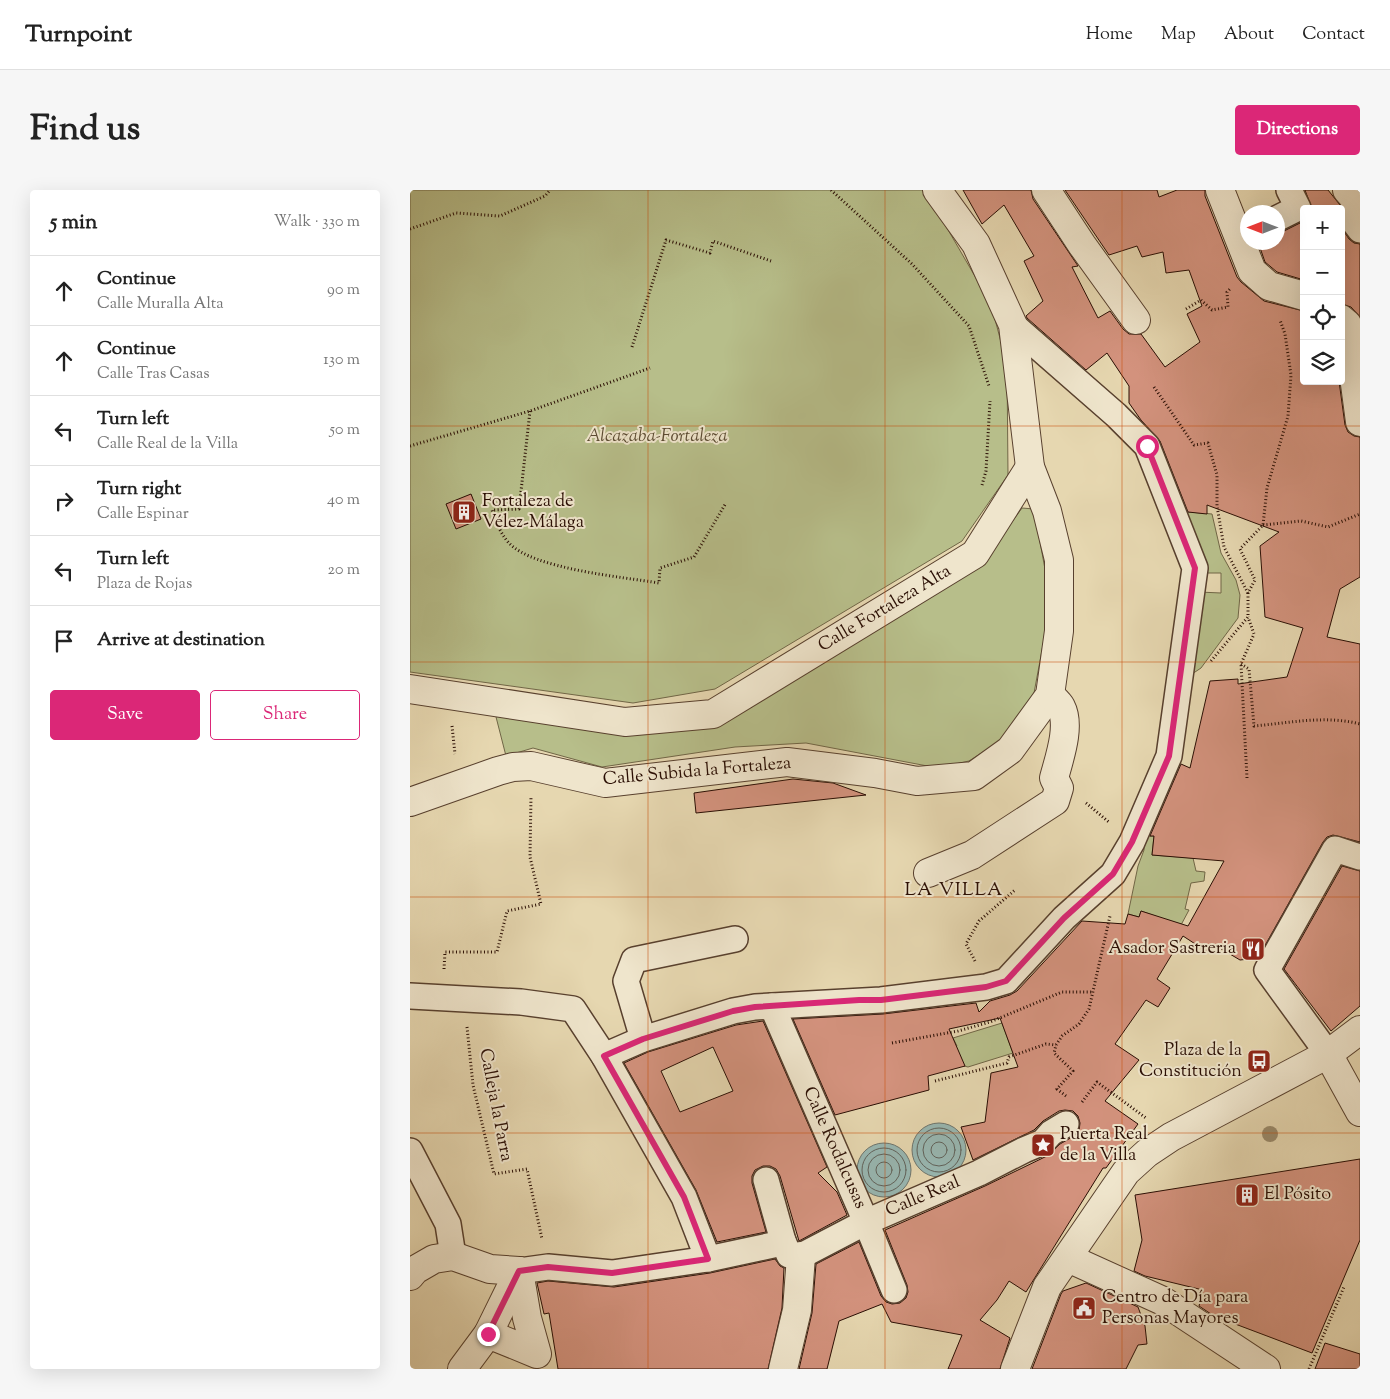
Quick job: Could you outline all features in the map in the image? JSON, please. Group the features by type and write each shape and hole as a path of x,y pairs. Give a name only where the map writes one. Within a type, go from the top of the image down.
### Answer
{"street":[{"path":"937,190 976,244 1013,325 1030,468"},
{"path":"1046,190 1082,245 1136,320"},
{"path":"1220,190 1240,227"},
{"path":"1285,214 1298,208 1289,190"},
{"path":"1354,195 1354,222 1360,230"},
{"path":"1243,250 1261,278 1302,295"},
{"path":"1345,322 1347,324 1360,422"},
{"path":"604,1056 643,1039 733,1011 755,1007 881,1000 986,987 1006,981 1064,918 1113,874 1132,842 1169,756 1195,568 1147,446 1116,415 1013,325"},
{"name":"Calle Fortaleza Alta","path":"410,689 625,722 713,714 975,554 1030,468"},
{"name":"Calle Subida la Fortaleza","path":"410,802 506,769 531,766 605,783 787,762 874,773 917,781 974,776 1010,750 1050,695 1060,631 1059,560 1047,511 1030,468"},
{"path":"928,873 972,855 1055,802 1059,788 1054,778 1062,749 1066,722 1061,707 1050,695"},
{"path":"1360,858 1335,849 1267,970 1328,1054 1360,1112"},
{"path":"643,1039 626,981 634,960 736,939"},
{"path":"410,996 521,1002 573,1009 604,1056 684,1197 708,1259"},
{"name":"Calle Rodalcusas","path":"772,1006 894,1290"},
{"path":"1015,1369 1047,1287 1126,1172 1147,1153 1171,1137 1328,1054 1360,1030"},
{"name":"Calle Real","path":"519,1271 548,1267 612,1273 708,1259 773,1245 792,1249 866,1222 979,1173 1043,1142 1072,1115"},
{"path":"410,1151 448,1224 453,1256"},
{"path":"766,1180 792,1249 797,1310 784,1369"},
{"path":"410,1276 415,1270 434,1260 453,1256 490,1269 519,1271"},
{"path":"1068,1258 1163,1301 1266,1369"},
{"path":"462,1369 488,1334 519,1271"},
{"path":"519,1271 527,1318 539,1361"},
{"path":"488,1334 539,1361"}],"path":[{"path":"410,230 456,212 500,216 545,196 550,190"},
{"path":"831,190 912,264 969,326 991,392 986,471 980,494"},
{"path":"632,347 666,240 710,254 713,241 771,261"},
{"path":"1186,309 1201,300 1212,310 1228,306 1227,292 1261,278 1285,334 1291,375 1288,416 1266,488 1262,525 1240,548 1255,580 1248,593"},
{"path":"410,446 530,411 650,368"},
{"path":"1154,387 1194,445 1208,443 1217,475 1217,506 1224,547 1248,593 1248,617 1254,634 1241,664 1247,778"},
{"path":"530,411 519,509 492,510 498,528 510,544 535,560 564,568 659,583 660,568 694,557 726,503"},
{"path":"1262,525 1301,521 1328,527 1360,514"},
{"path":"1208,666 1248,617"},
{"path":"1241,664 1249,669 1254,726 1330,720 1360,724"},
{"path":"449,695 458,786"},
{"path":"453,999 445,952 497,952 507,911 542,904 530,857 531,766"},
{"path":"1055,802 1072,792 1132,842"},
{"path":"966,944 979,921 1015,890"},
{"path":"1111,910 1089,1009 1079,1024 1062,1036 1056,1045 1054,1053 1072,1071 1057,1089 1072,1115 1097,1082 1171,1137"},
{"path":"892,1043 958,1031 990,1022 1062,992 1093,992"},
{"name":"Calleja la Parra","path":"453,999 494,1174 527,1170 548,1267"},
{"path":"935,1081 1007,1063 1008,1057 1046,1044 1056,1045"},
{"path":"1310,1369 1344,1287"}],"green space":[{"name":"Alcazaba-Fortaleza","path":"410,190 925,190 991,304 1007,365 1008,475 962,541 715,689 633,703 410,672"},
{"path":"1022,508 1034,509 1051,602 1034,693 1011,734 969,761 938,768 806,743 735,747 602,767 533,748 506,756 495,713 719,722 981,565"},
{"path":"1178,511 1212,514 1221,553 1236,580 1240,595 1238,618 1201,668 1189,676 1199,592 1221,593 1221,573 1202,573"},
{"path":"1144,836 1154,836 1152,855 1193,858 1196,871 1205,872 1204,881 1191,883 1185,909 1189,910 1181,925 1141,911 1139,917 1128,914 1138,866 1144,850"},
{"path":"1002,1023 1013,1053 968,1067 960,1065 953,1048 957,1046 953,1038"}],"water":[{"path":"934,1123 944,1123 954,1127 962,1135 966,1150 962,1165 954,1173 944,1177 934,1177 924,1173 916,1165 912,1155 912,1145 916,1135 924,1127"},
{"path":"879,1143 889,1143 899,1147 907,1155 911,1170 907,1185 899,1193 889,1197 879,1197 869,1193 861,1185 857,1175 857,1165 861,1155 869,1147"}],"building":[{"path":"963,190 1031,190 1033,199 1078,266 1072,267 1098,318 1110,311 1129,334 1141,334 1165,367 1200,342 1187,314 1202,306 1189,270 1166,273 1163,252 1142,257 1137,246 1109,255 1065,190 1157,190 1159,197 1177,190 1205,190 1205,196 1237,277 1264,301 1300,310 1300,385 1340,385 1345,425 1348,432 1360,437 1360,577 1340,589 1327,637 1360,644 1360,842 1333,835 1327,837 1258,958 1240,960 1213,944 1209,953 1183,936 1157,979 1170,988 1158,1007 1146,1000 1115,1044 1139,1060 1105,1101 1138,1124 1106,1168 1103,1168 1026,1292 1009,1281 997,1300 980,1320 1010,1338 1000,1369 948,1369 962,1335 891,1322 882,1304 839,1321 827,1369 799,1369 812,1313 816,1264 859,1242 881,1296 886,1302 892,1304 900,1303 906,1298 908,1292 907,1285 885,1230 985,1186 1049,1155 1060,1144 1079,1131 1080,1123 1078,1116 1073,1111 1059,1111 1043,1121 1034,1130 973,1160 961,1127 985,1122 991,1073 1018,1067 1000,1018 949,1029 965,1066 928,1076 929,1090 835,1115 793,1019 883,1014 976,1003 979,1012 990,1001 1017,991 1082,921 1125,924 1128,914 1139,917 1141,911 1188,926 1224,861 1152,855 1154,836 1150,836 1181,764 1190,768 1210,681 1238,679 1238,684 1287,677 1303,628 1265,617 1260,546 1279,532 1207,505 1207,514 1188,512 1160,441 1129,403 1129,386 1107,353 1086,370 1027,318 1026,316 1043,301 1024,261 1034,256 1004,205 982,224"},
{"path":"1305,190 1328,190 1340,205 1311,205"},
{"path":"1300,223 1300,279 1277,272 1265,262 1261,250 1285,250 1285,230"},
{"path":"1345,233 1354,243 1360,244 1360,317 1351,307 1345,305"},
{"name":"Fortaleza de Vélez-Málaga","path":"471,494 481,519 456,529 446,504"},
{"path":"793,779 833,783 866,795 696,813 694,793"},
{"path":"1342,866 1360,871 1360,1006 1331,1031 1284,969"},
{"path":"763,1021 827,1167 818,1173 837,1192 847,1215 799,1241 780,1176 776,1169 770,1166 763,1166 755,1170 752,1176 752,1183 766,1232 717,1242 696,1190 624,1063 648,1052 736,1025","holes":["713,1047 733,1091 680,1112 661,1071"]},
{"path":"1360,1159 1360,1240 1312,1353 1214,1316 1199,1306 1203,1290 1145,1276 1134,1271 1142,1240 1135,1195"},
{"path":"775,1259 784,1268 782,1308 768,1369 558,1369 549,1313 544,1314 537,1283 548,1281 614,1287 710,1273"},
{"path":"1086,1283 1138,1307 1145,1326 1147,1344 1138,1345 1126,1369 1032,1369 1061,1294 1063,1291"},
{"path":"1325,1343 1360,1354 1360,1369 1315,1369"}],"place":[{"name":"Fortaleza de Vélez-Málaga","path":"464,512"},
{"name":"Asador Sastreria","path":"1253,949"},
{"name":"Plaza de la Constitución","path":"1259,1061"},
{"name":"Puerta Real de la Villa","path":"1043,1145"},
{"name":"El Pósito","path":"1247,1195"},
{"name":"Centro de Día para Personas Mayores","path":"1084,1308"}],"district":[{"name":"LA VILLA","path":"954,890"}],"route":[{"path":"488,1334 519,1271 548,1267 612,1273 708,1259 684,1197 604,1056 643,1039 733,1011 755,1007 881,1000 986,987 1006,981 1064,918 1113,874 1132,842 1169,756 1195,568 1147,446"}]}
